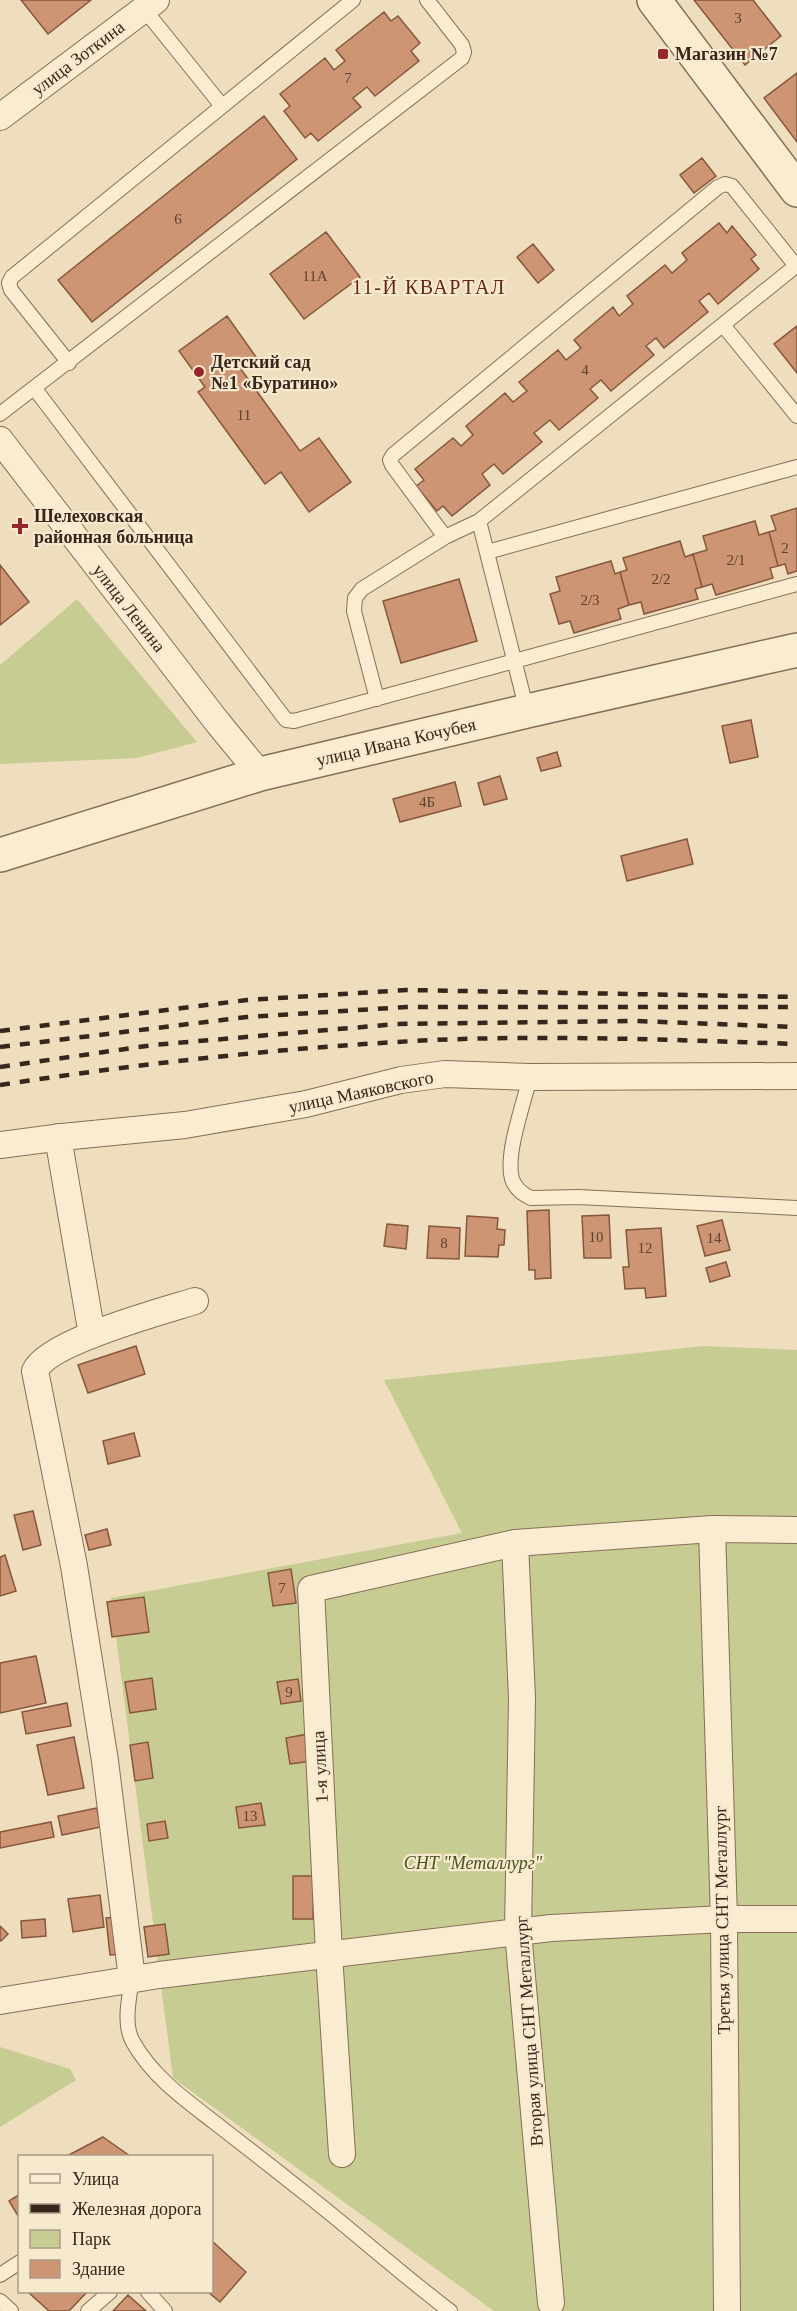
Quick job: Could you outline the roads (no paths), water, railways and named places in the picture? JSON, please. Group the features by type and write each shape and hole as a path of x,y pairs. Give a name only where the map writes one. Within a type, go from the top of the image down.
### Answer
{"street":[{"path":"654,0 797,190"},
{"name":"улица Зоткина","path":"0,117 150,4"},
{"name":"улица Ленина","path":"0,440 218,723 260,774"},
{"name":"улица Ивана Кочубея","path":"0,855 260,774 797,650"},
{"name":"улица Маяковского","path":"0,1145 196,1123 306,1104 400,1080 445,1074 530,1077 797,1076"},
{"path":"58,1137 92,1335"},
{"path":"132,1979 105,1761 74,1566 35,1371 43,1359 92,1335 195,1301"},
{"path":"515,1543 712,1529 797,1530"},
{"name":"Третья улица СНТ Металлург","path":"712,1529 724,1919 727,2311"},
{"name":"Вторая улица СНТ Металлург","path":"515,1543 522,1698 518,1932 551,2303"},
{"name":"1-я улица","path":"342,2154 329,1954 311,1589 515,1543"},
{"path":"0,2001 132,1979 551,1928 724,1919 797,1919"}],"lane":[{"path":"69,363 11,290 9,283 12,277 353,0"},
{"path":"0,414 462,58 464,52 462,45 427,0"},
{"path":"150,4 222,106"},
{"path":"377,699 354,610 355,598 362,589 445,537 479,521 796,266 732,186 725,184 718,187 393,454 390,460 392,465 445,537"},
{"path":"723,325 797,416"},
{"path":"35,389 286,720 294,721 377,699 797,584"},
{"path":"487,552 797,467"},
{"path":"479,521 527,711"},
{"path":"530,1077 510,1158 512,1178 524,1195 531,1198 578,1197 797,1208"},
{"path":"132,1979 128,2002 130,2034 132,2041 153,2071 185,2100 299,2188 450,2311"},
{"path":"0,2275 18,2263"},
{"path":"88,2311 109,2293"},
{"path":"149,2293 165,2311"},
{"path":"0,2301 10,2311"}],"railway":[{"path":"0,1031 247,1000 407,990 797,997"},
{"path":"0,1047 247,1017 407,1007 797,1007"},
{"path":"0,1067 153,1045 397,1024 637,1021 797,1027"},
{"path":"0,1085 216,1057 434,1040 570,1038 797,1044"}],"place":[{"name":"Магазин №7","path":"663,54"},
{"name":"Детский сад №1 «Буратино»","path":"199,372"},
{"name":"Шелеховская районная больница","path":"20,526"}],"district":[{"name":"11-Й КВАРТАЛ","path":"429,287"}],"park label":[{"name":"СНТ \"Металлург\"","path":"473,1863"}]}
